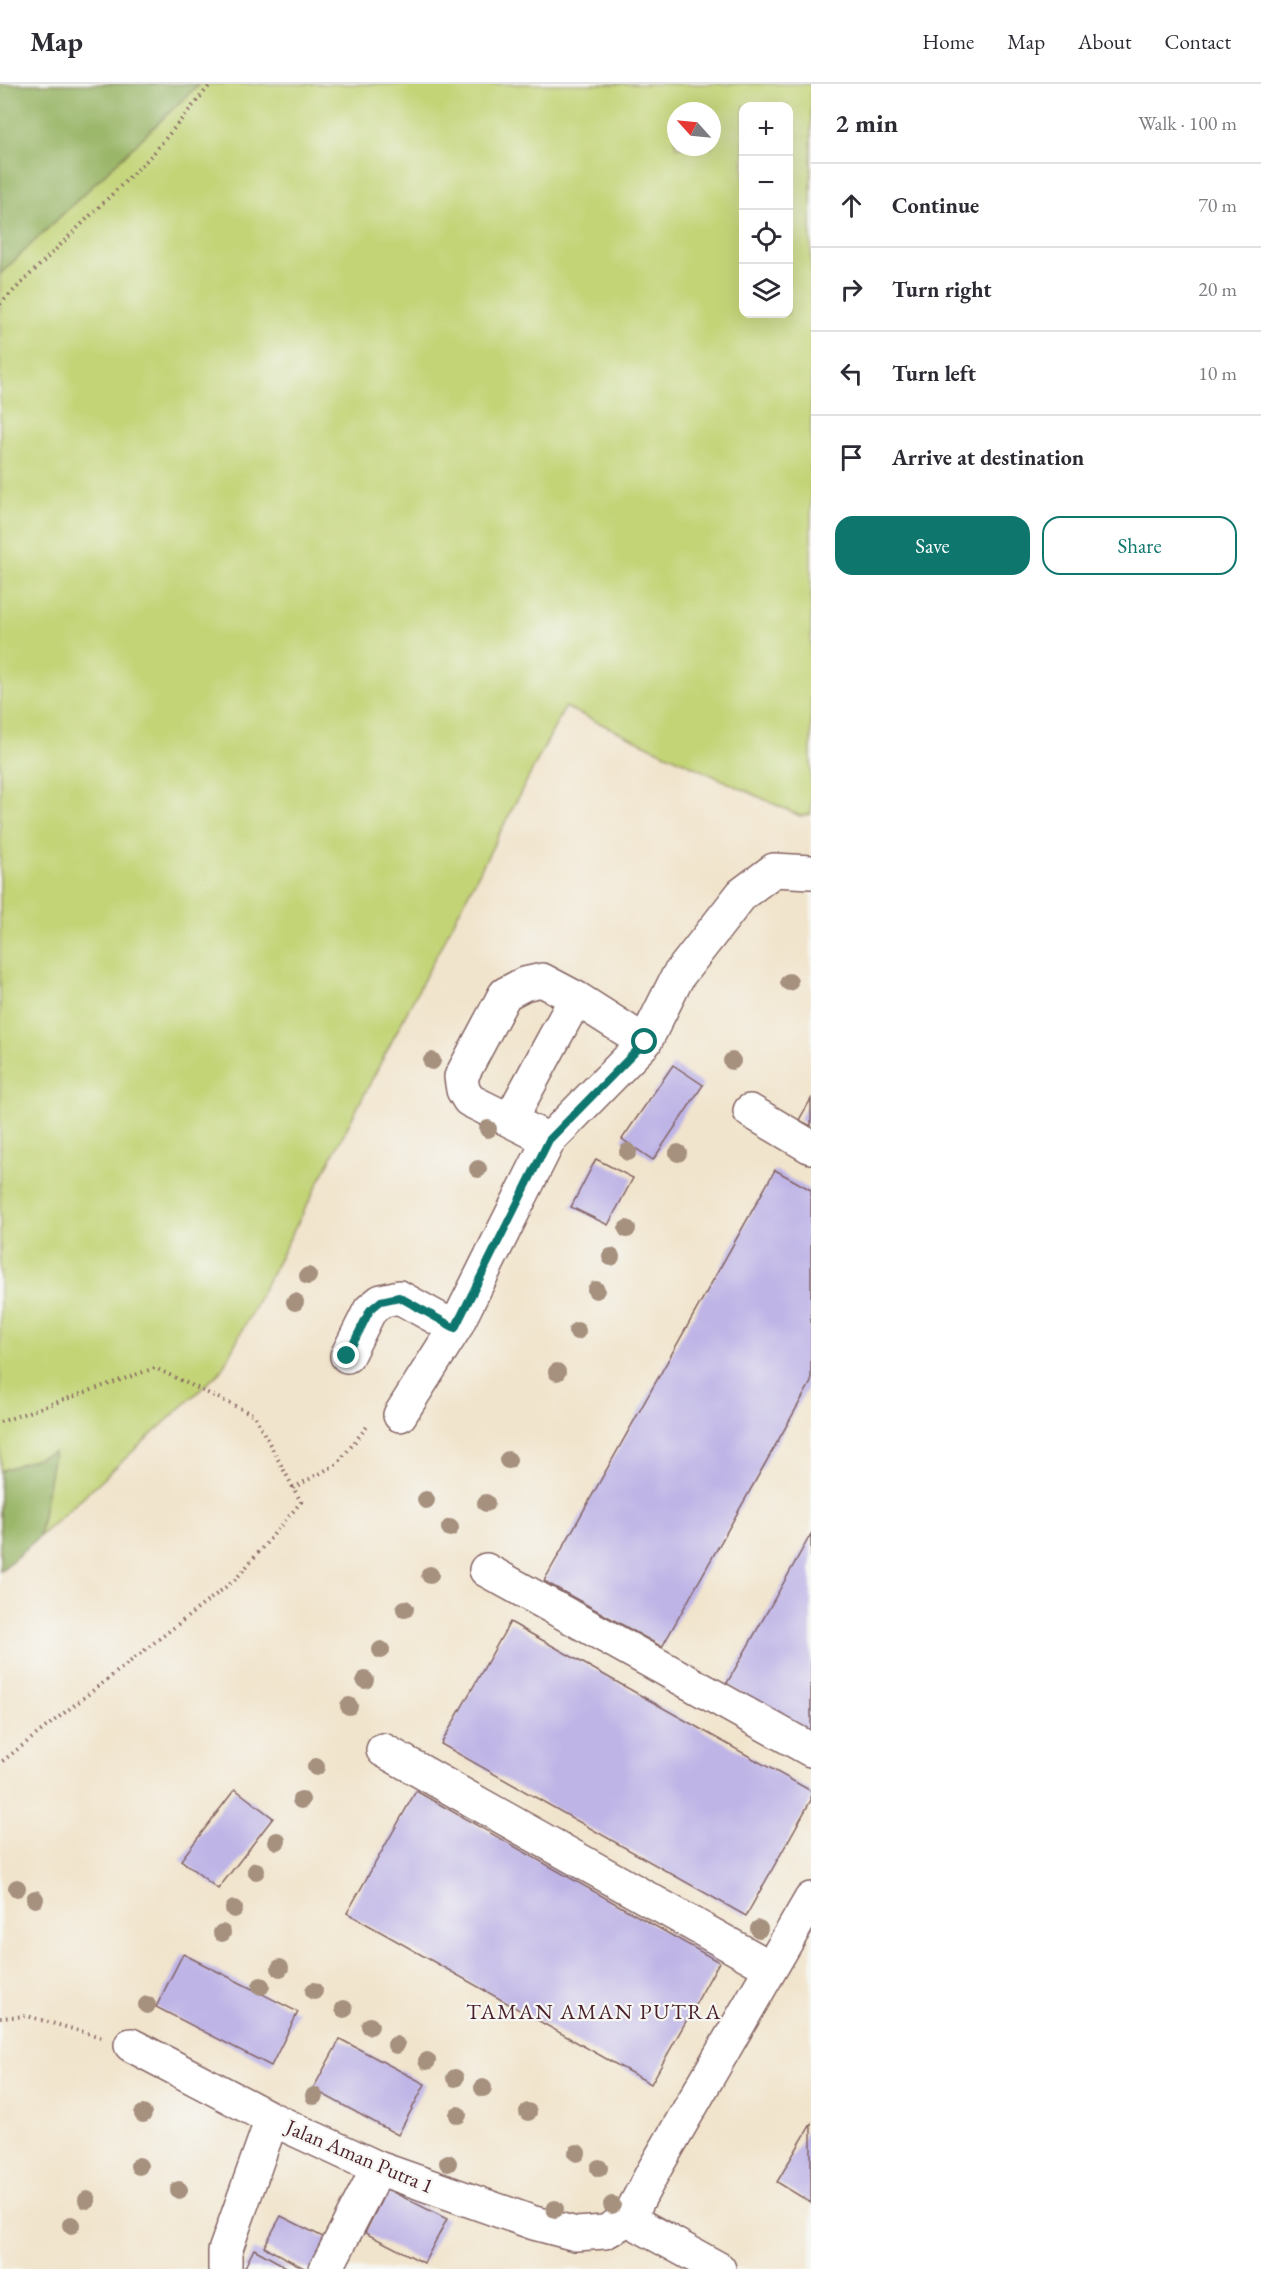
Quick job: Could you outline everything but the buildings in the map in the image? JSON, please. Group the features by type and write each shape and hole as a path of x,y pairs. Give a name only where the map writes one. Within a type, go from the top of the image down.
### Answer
{"street":[{"path":"400,1415 455,1328 549,1140 645,1042 678,976 742,894 774,870 811,872"},
{"path":"549,1140 468,1100 463,1090 461,1077 505,994 524,984 542,980 576,998 645,1042"},
{"path":"510,1120 576,998"},
{"path":"750,1112 811,1147"},
{"path":"347,1356 370,1310 381,1301 399,1297 455,1328"},
{"path":"486,1570 811,1750"},
{"path":"383,1750 771,1968"},
{"path":"718,2269 628,2219 811,1899"},
{"name":"Jalan Aman Putra 1","path":"131,2045 272,2119 378,2168 534,2223 576,2234 605,2232 628,2219"},
{"path":"225,2269 225,2251 272,2119"},
{"path":"326,2269 378,2168"}],"path":[{"path":"0,304 150,157 211,84"},
{"path":"0,1422 155,1368 254,1415 301,1502 236,1579 0,1763"},
{"path":"293,1488 337,1464 370,1423 400,1415"},
{"path":"0,2018 27,2016 131,2045"}],"green space":[{"path":"0,84 199,84 0,274"},
{"path":"199,84 811,84 811,814 800,816 565,707 221,1371 39,1537 54,1453 0,1471 0,274"},
{"path":"54,1452 39,1537 0,1571 0,1471"}],"district":[{"name":"TAMAN AMAN PUTRA","path":"594,2011"}],"route":[{"path":"347,1356 370,1310 381,1301 399,1297 455,1328 549,1140 645,1042"}]}
